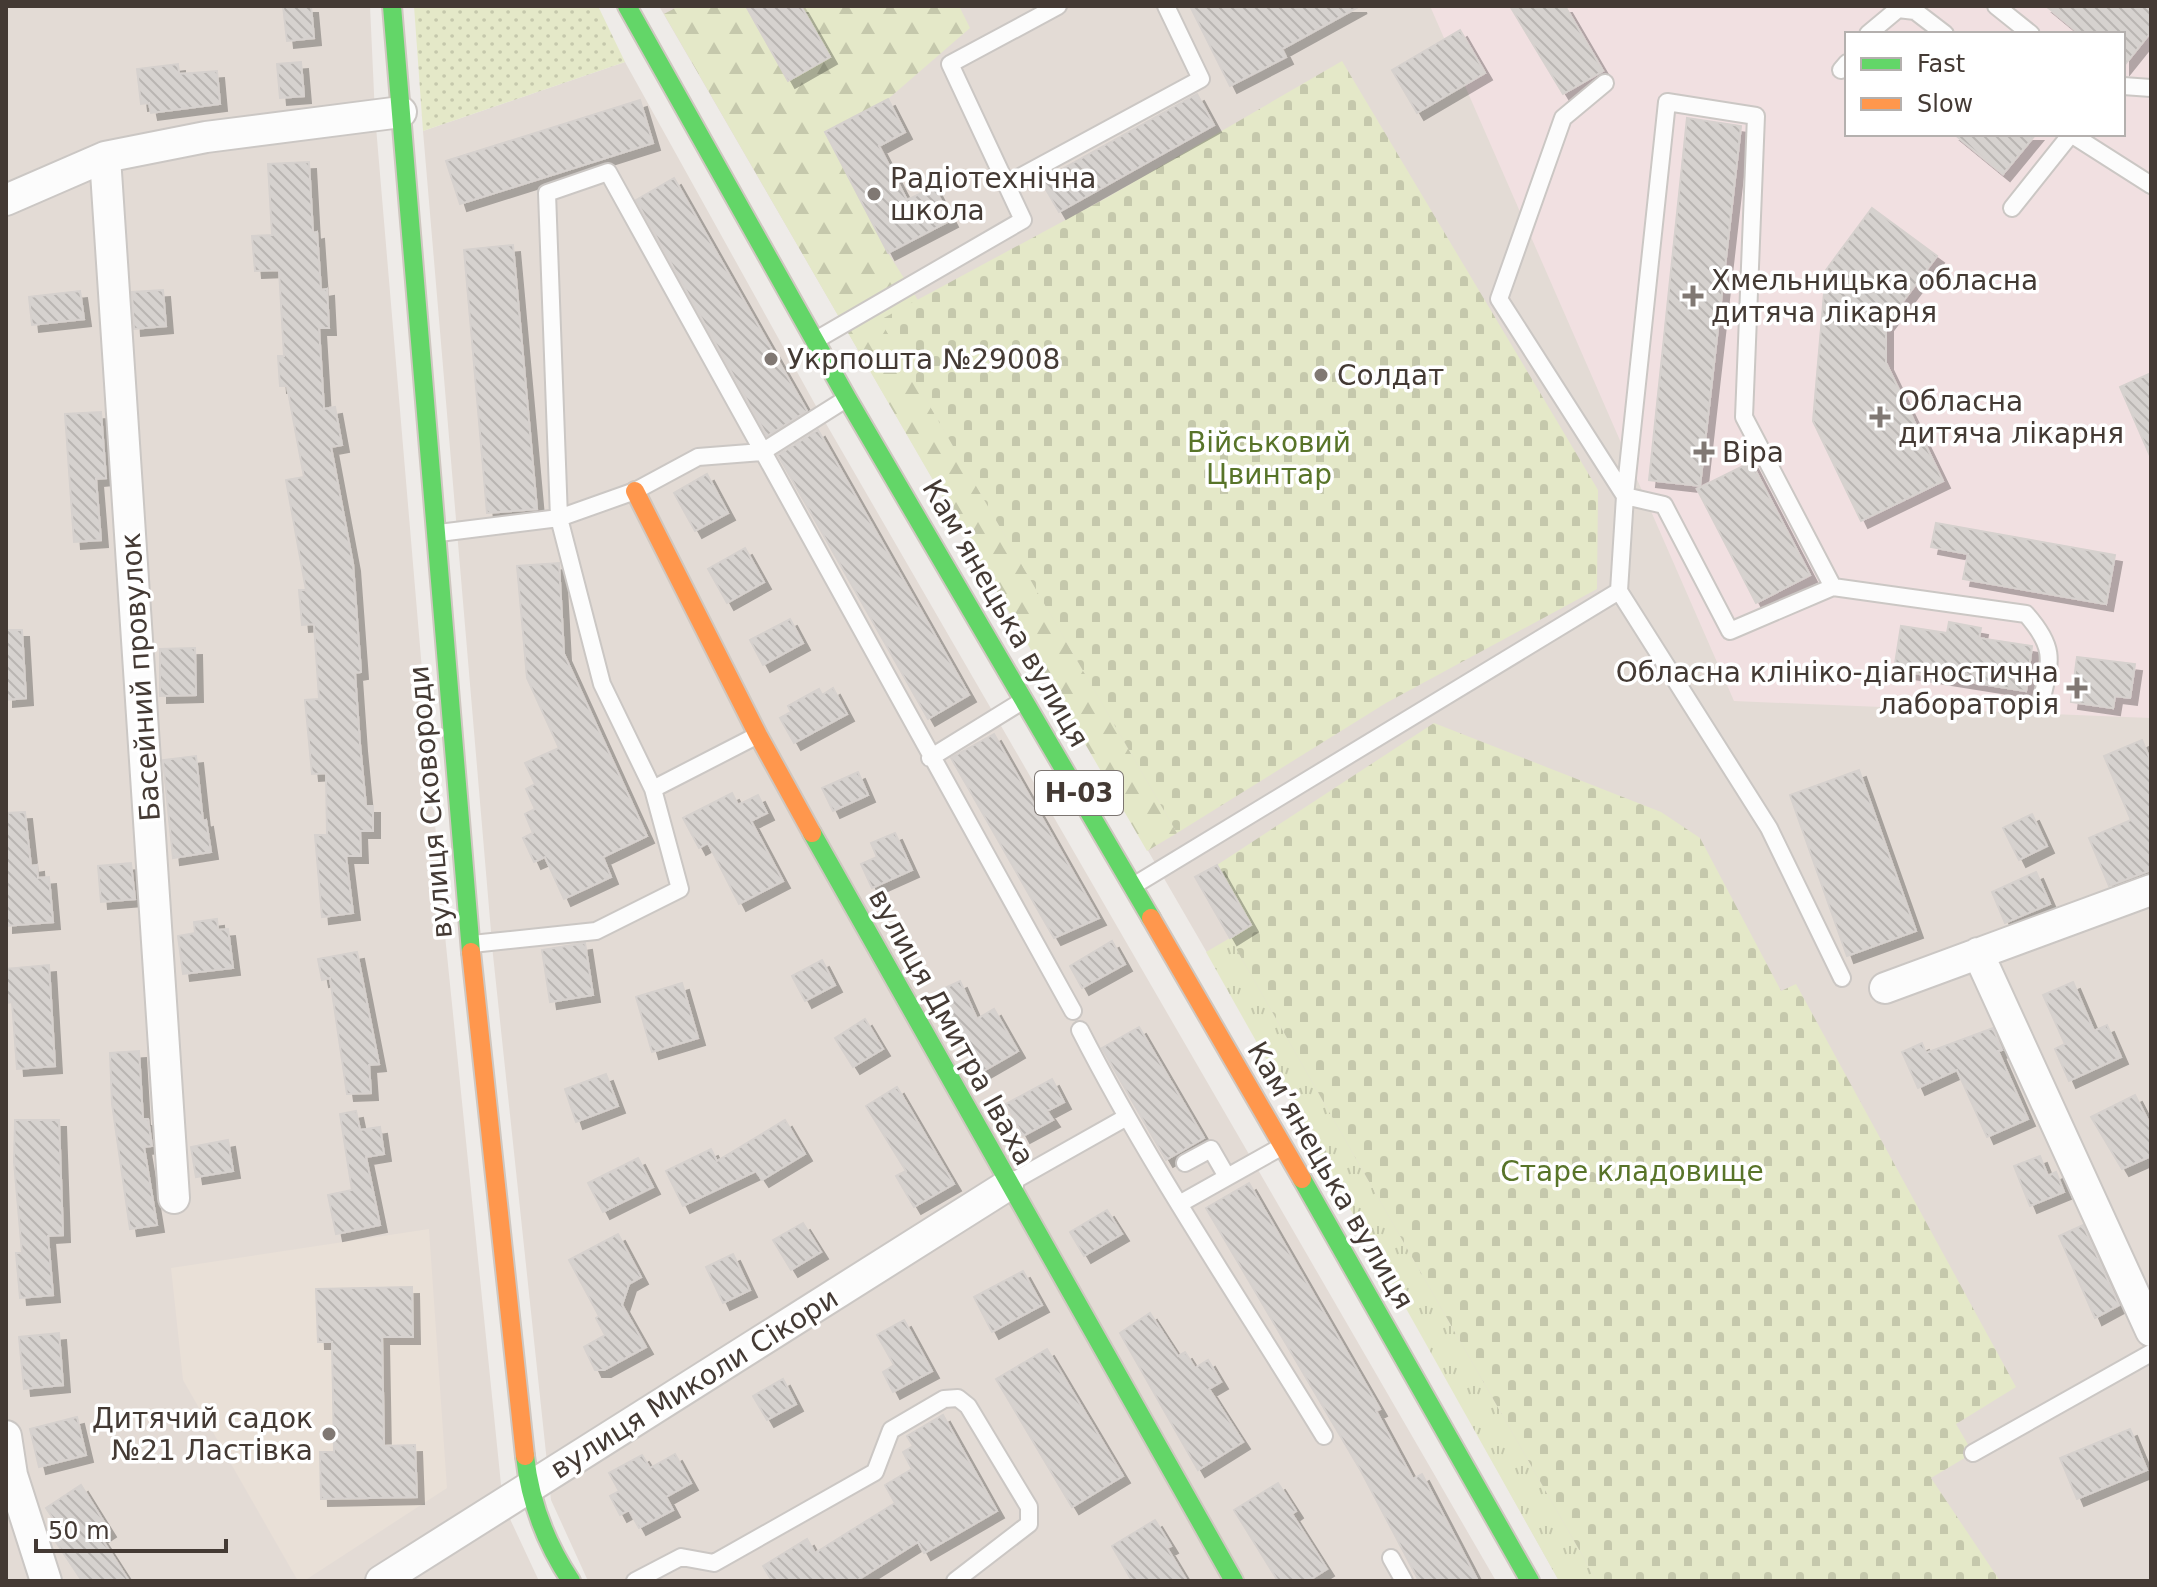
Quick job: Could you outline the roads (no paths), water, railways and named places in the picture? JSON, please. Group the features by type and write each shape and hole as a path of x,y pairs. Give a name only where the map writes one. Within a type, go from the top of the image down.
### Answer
{"main road":[{"name":"вулиця Сковороди","path":"392,6 470,944 528,1488 550,1550 571,1581"},
{"name":"Камʼянецька вулиця","path":"627,6 847,398 1025,699 1530,1581"},
{"name":"вулиця Дмитра Іваха","path":"635,491 758,735 1008,1185 1234,1581"}],"street":[{"path":"6,200 105,157 206,137 401,112"},
{"name":"Басейний провулок","path":"105,157 174,1198"},
{"path":"1885,988 2151,890"},
{"path":"1978,953 2151,1331"},
{"name":"вулиця Миколи Сікори","path":"381,1581 1008,1185"},
{"path":"6,1436 12,1475 46,1581"}],"lane":[{"path":"815,341 1023,220 950,64 1058,6"},
{"path":"1007,184 1201,79 1166,6"},
{"path":"1996,6 2028,32"},
{"path":"1870,32 1898,9 1915,11 1942,32"},
{"path":"1605,83 1563,118 1499,299 1625,496 1664,505 1730,631 1833,587 2026,614 2039,629 2052,655 2041,702"},
{"path":"2125,86 2148,86"},
{"path":"1833,587 1744,417 1763,115 1667,102 1625,496 1619,591 1769,828 1842,978"},
{"path":"2012,208 2069,136"},
{"path":"2074,136 2151,185"},
{"path":"470,944 596,931 680,889 653,789 602,684 559,518 547,193 608,172 930,758 1073,1011"},
{"path":"435,533 559,518 635,491 698,457 762,452 847,398"},
{"path":"1132,886 1619,591"},
{"path":"930,758 1025,699"},
{"path":"653,789 758,735"},
{"path":"1080,1030 1125,1118 1324,1436"},
{"path":"1008,1185 1125,1118"},
{"path":"1181,1203 1282,1146"},
{"path":"1185,1163 1211,1149 1226,1175"},
{"path":"1973,1453 2151,1353"},
{"path":"635,1581 681,1557 714,1563 875,1472 891,1430 944,1399 958,1398 968,1406 1029,1507 1029,1524 955,1581"},
{"path":"1391,1558 1404,1581"}],"place":[{"name":"Радіотехнічна школа","path":"874,194"},
{"name":"Хмельницька обласна дитяча лікарня","path":"1693,296"},
{"name":"Укрпошта №29008","path":"771,359"},
{"name":"Солдат","path":"1321,375"},
{"name":"Обласна дитяча лікарня","path":"1880,417"},
{"name":"Віра","path":"1704,452"},
{"name":"Обласна клініко-діагностична лабораторія","path":"2077,688"},
{"name":"Дитячий садок №21 Ластівка","path":"329,1434"}],"park label":[{"name":"Військовий Цвинтар","path":"1269,458"},
{"name":"Старе кладовище","path":"1632,1171"}]}
